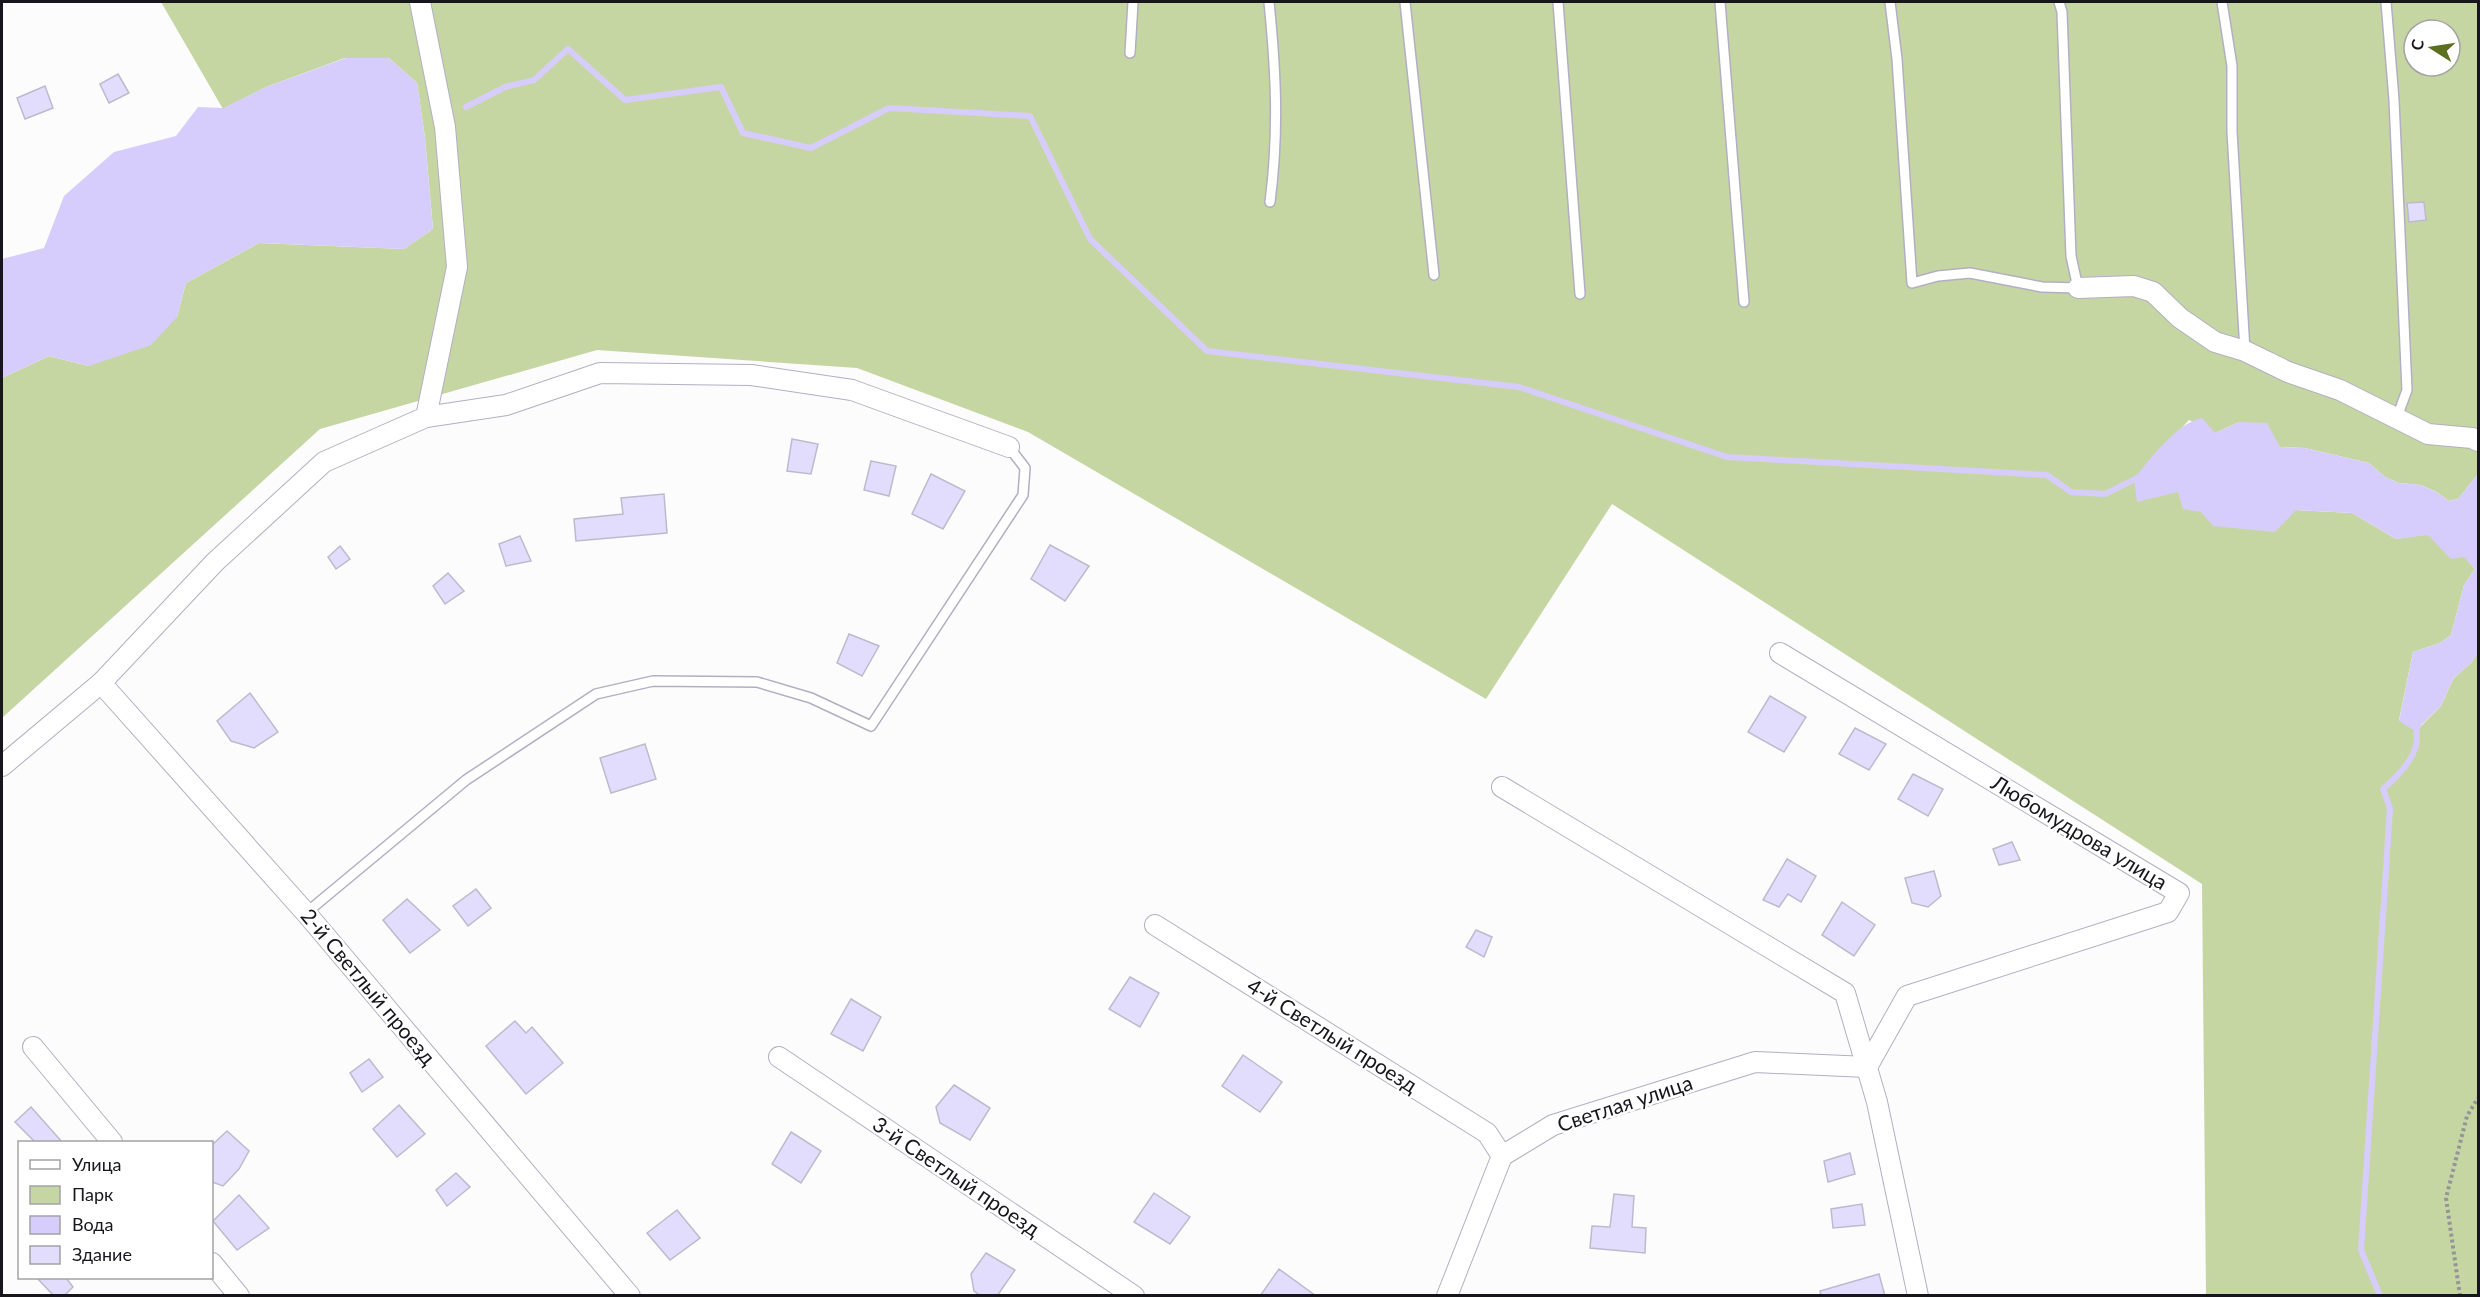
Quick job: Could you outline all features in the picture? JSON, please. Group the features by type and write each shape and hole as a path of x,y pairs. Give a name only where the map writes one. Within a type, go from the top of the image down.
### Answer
{"street":[{"path":"420,2 445,127 457,267 426,417"},
{"path":"2078,288 2134,286 2153,292 2180,318 2215,342 2244,351 2288,372 2340,390 2428,435 2472,438 2478,441"},
{"path":"2,766 101,683 215,562 324,462 426,417 506,405 600,373 751,375 852,390 1009,447"},
{"name":"Любомудрова улица","path":"1780,653 2179,893 2168,912 1907,996 1867,1067"},
{"name":"2-й Светлый проезд","path":"101,683 306,913 630,1296"},
{"path":"1502,787 1845,993 1877,1102 1918,1296"},
{"name":"4-й Светлый проезд","path":"1155,925 1487,1133 1502,1156"},
{"path":"33,1047 110,1141"},
{"name":"3-й Светлый проезд","path":"779,1057 1134,1296"},
{"name":"Светлая улица","path":"1502,1156 1553,1125 1755,1062 1867,1067"},
{"path":"1447,1296 1502,1156"},
{"path":"213,1264 239,1296"}],"lane":[{"path":"1130,53 1132,2"},
{"path":"1269,2 1277,104 1276,156 1270,202"},
{"path":"1405,2 1434,275"},
{"path":"1558,2 1580,294"},
{"path":"1720,2 1744,302"},
{"path":"1890,2 1897,59 1912,283 1938,276 1970,273 2042,287 2078,288 2071,256 2063,24 2059,2"},
{"path":"2222,2 2232,66 2232,132 2244,351"},
{"path":"2386,2 2394,111 2407,390 2396,420"},
{"path":"306,913 466,780 596,693 653,681 757,682 811,698 871,726 1023,495 1025,468 1009,447"}],"path":[{"path":"2460,1296 2446,1198 2467,1116 2478,1098"}],"green space":[{"path":"161,2 2478,2 2478,474 2458,499 2449,501 2435,491 2420,485 2399,483 2385,477 2369,463 2305,448 2280,447 2239,422 2215,433 2189,420 2179,431 2178,492 2296,510 2352,513 2396,539 2428,534 2451,558 2464,556 2475,569 2464,585 2451,635 2440,643 2413,652 2399,720 2416,731 2441,706 2453,679 2471,663 2478,652 2478,1295 2206,1295 2202,884 1612,504 1486,699 1028,432 857,368 597,350 320,429 2,718 2,378 49,356 89,366 177,317 186,283 259,243 404,249 433,229 425,138 417,83 389,58 345,58 266,87 223,109"}],"water":[{"path":"346,58 389,58 417,83 425,138 433,229 404,249 259,243 186,283 177,317 151,345 89,366 49,356 2,378 2,259 44,248 64,196 114,152 176,136 198,107 223,108 266,87"},
{"path":"2202,418 2215,433 2239,422 2267,423 2280,447 2305,448 2369,463 2385,477 2399,483 2420,485 2435,491 2449,501 2458,499 2478,474 2478,652 2471,663 2453,679 2441,706 2415,731 2399,721 2413,652 2440,643 2451,635 2464,585 2475,569 2464,557 2451,559 2428,535 2396,539 2352,513 2296,510 2275,532 2213,526 2201,512 2183,509 2178,492 2137,502 2134,479 2174,434 2193,421"}],"building":[{"path":"118,74 129,93 109,103 100,84"},
{"path":"45,86 53,108 25,119 17,98"},
{"path":"2424,202 2426,220 2409,222 2407,203"},
{"path":"792,439 818,444 811,474 787,471"},
{"path":"871,461 896,466 889,496 864,490"},
{"path":"931,474 965,491 943,529 912,514"},
{"path":"664,494 667,533 576,541 574,519 623,514 621,498"},
{"path":"520,536 531,561 506,566 499,544"},
{"path":"1050,545 1089,566 1065,601 1031,579"},
{"path":"340,546 350,559 336,569 328,557"},
{"path":"448,573 464,591 445,604 433,586"},
{"path":"849,634 879,646 862,676 837,663"},
{"path":"250,693 278,732 254,748 231,741 217,721"},
{"path":"1770,696 1806,717 1784,752 1748,732"},
{"path":"1855,728 1886,744 1869,770 1839,754"},
{"path":"645,744 656,779 611,793 600,758"},
{"path":"1913,774 1943,789 1928,816 1898,799"},
{"path":"2012,842 2020,860 1999,865 1993,849"},
{"path":"1787,859 1816,876 1801,902 1788,894 1779,907 1763,900"},
{"path":"1934,871 1941,896 1928,907 1912,903 1905,878"},
{"path":"476,889 491,908 468,926 453,906"},
{"path":"407,899 440,930 410,953 383,920"},
{"path":"1842,902 1875,925 1854,956 1822,935"},
{"path":"1476,930 1492,937 1484,957 1466,947"},
{"path":"1130,977 1159,993 1140,1027 1109,1009"},
{"path":"851,999 881,1017 863,1051 831,1034"},
{"path":"515,1021 526,1033 532,1027 563,1063 526,1094 486,1046"},
{"path":"1243,1055 1282,1082 1260,1112 1222,1086"},
{"path":"369,1059 383,1077 362,1092 350,1073"},
{"path":"954,1085 990,1108 970,1140 940,1123 936,1107"},
{"path":"399,1105 425,1134 397,1157 373,1129"},
{"path":"31,1107 61,1141 34,1141 15,1122"},
{"path":"227,1131 249,1151 239,1169 223,1186 213,1182 213,1144"},
{"path":"791,1132 821,1151 801,1183 772,1164"},
{"path":"1850,1153 1855,1174 1828,1182 1824,1161"},
{"path":"456,1173 470,1187 447,1206 436,1190"},
{"path":"1154,1193 1190,1217 1170,1244 1134,1222"},
{"path":"1614,1194 1634,1196 1632,1227 1646,1228 1645,1253 1590,1248 1592,1226 1610,1227"},
{"path":"239,1195 269,1228 237,1250 213,1221"},
{"path":"1862,1204 1865,1225 1833,1228 1831,1209"},
{"path":"677,1210 700,1238 670,1260 647,1233"},
{"path":"986,1253 1015,1270 997,1296 981,1296 974,1291 971,1274"},
{"path":"1279,1269 1316,1296 1260,1296"},
{"path":"1879,1274 1885,1296 1821,1296 1820,1291"},
{"path":"38,1279 67,1279 73,1287 64,1296 54,1296"}],"waterway":[{"path":"466,107 505,87 534,80 568,49 625,100 721,87 743,133 811,148 889,108 1030,116 1090,239 1207,351 1519,387 1727,457 2047,475 2071,492 2105,494 2139,477"},
{"path":"2380,1296 2361,1250 2390,808 2383,789 2411,758 2417,743 2418,726"}]}
